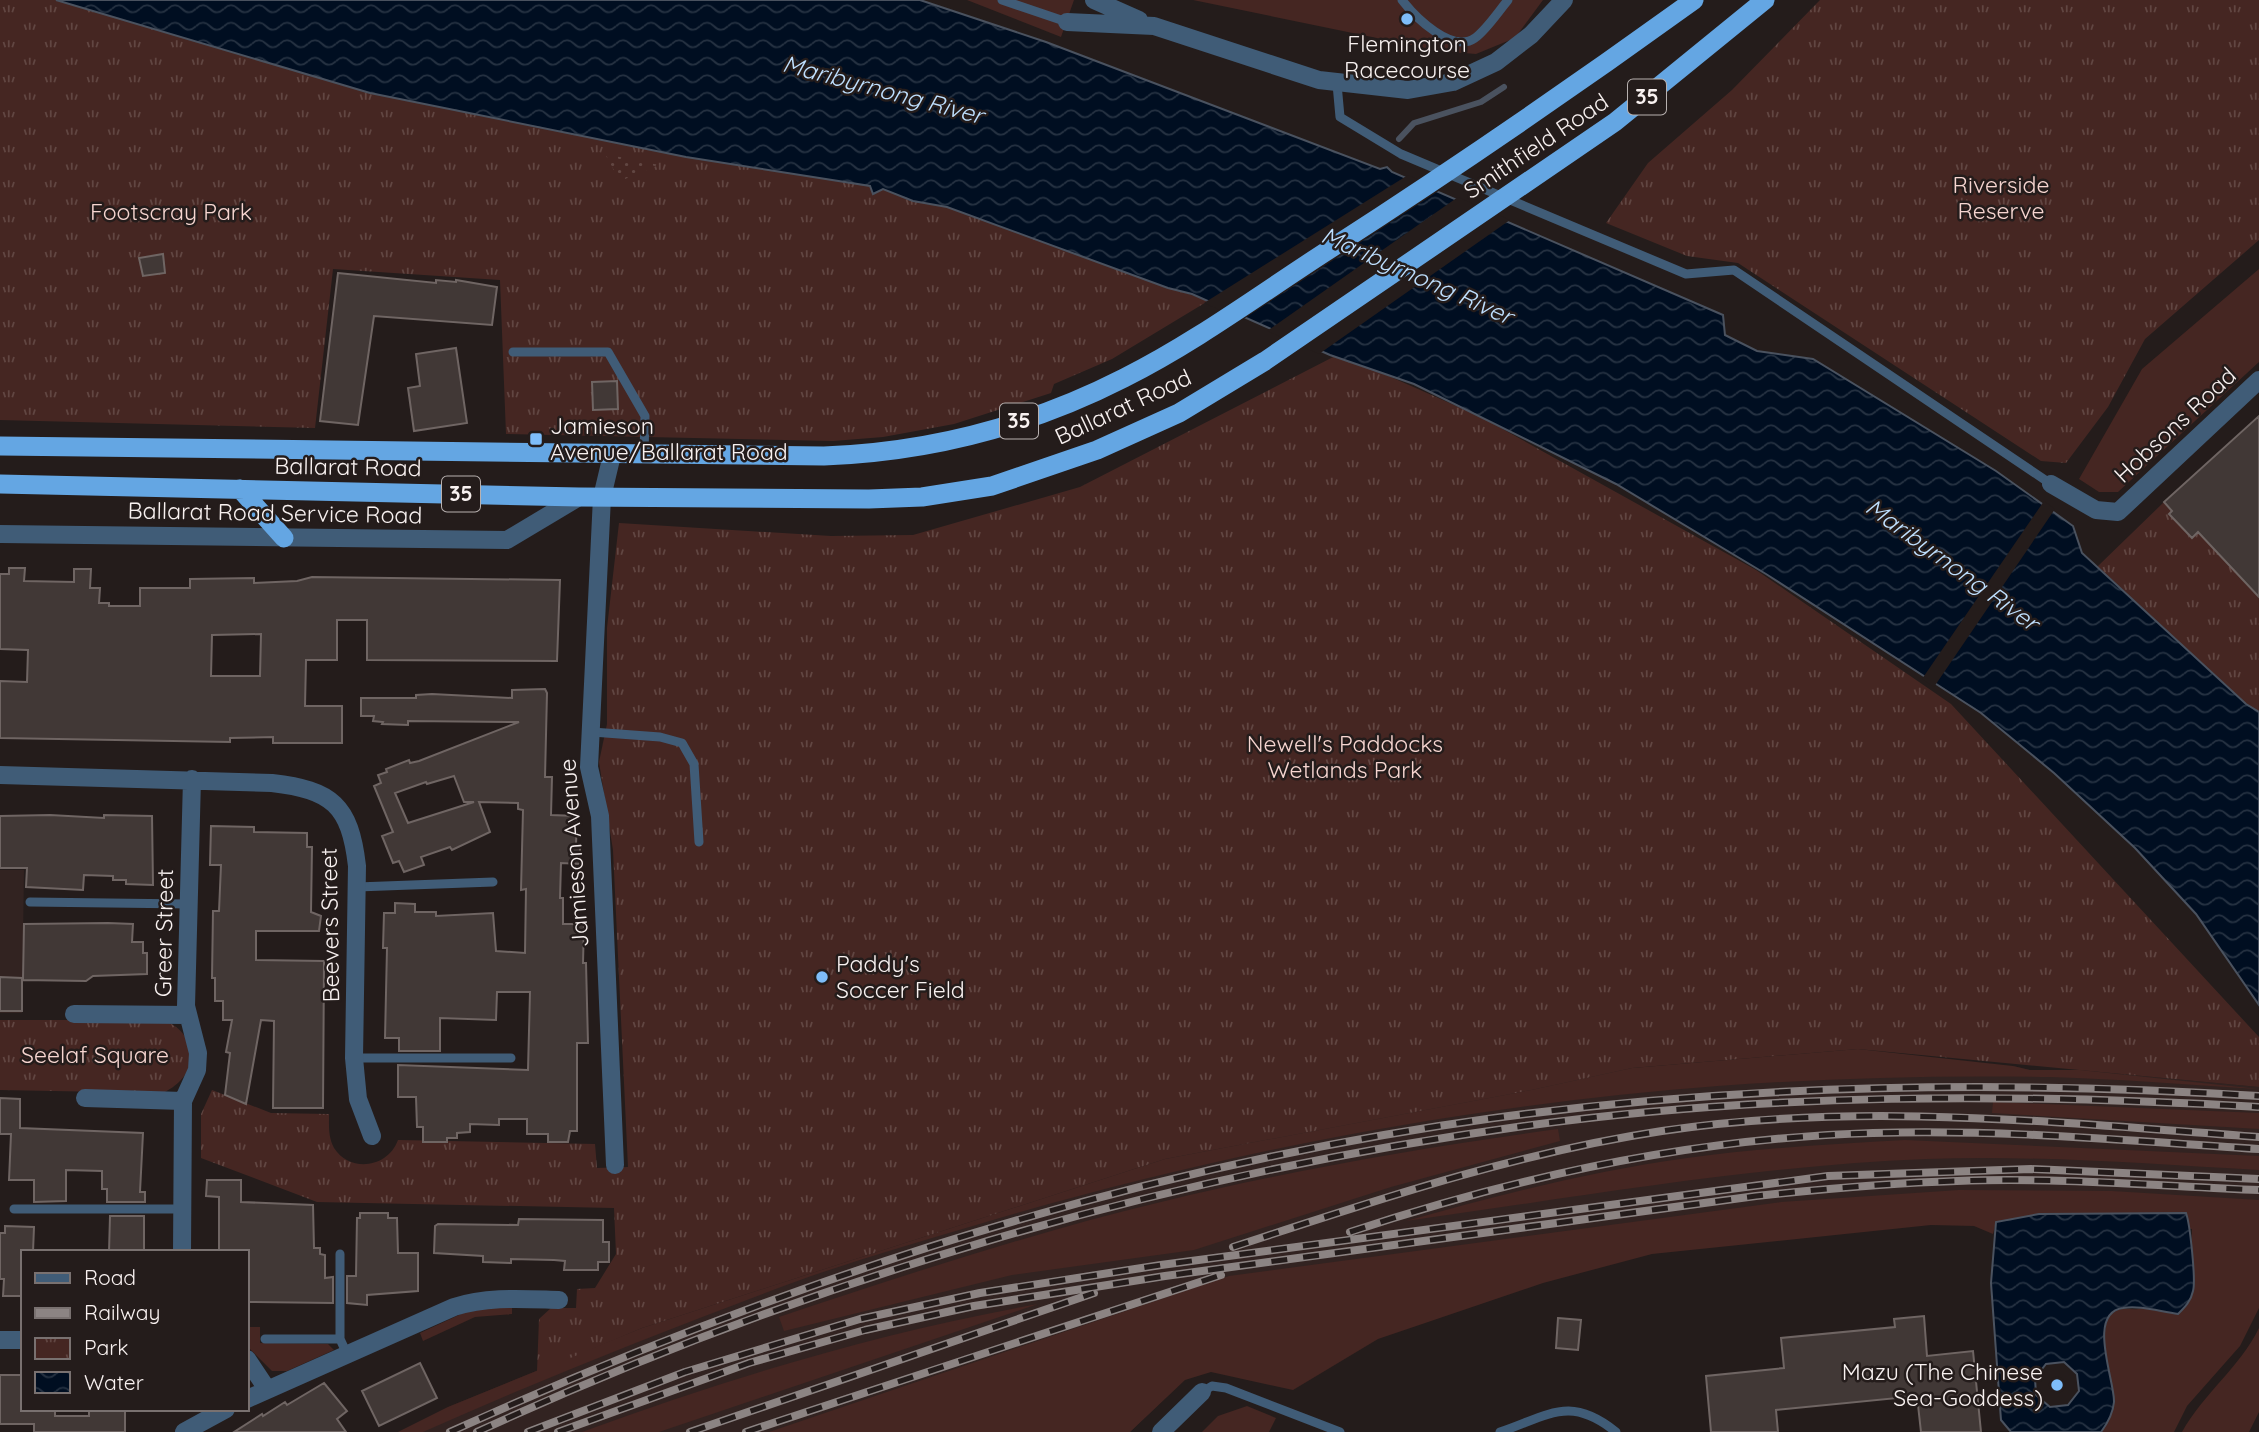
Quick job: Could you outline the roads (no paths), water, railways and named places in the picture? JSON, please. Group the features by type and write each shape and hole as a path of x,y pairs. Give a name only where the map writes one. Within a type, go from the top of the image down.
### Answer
{"highway":[{"name":"Smithfield Road","path":"1354,233 1577,84 1693,0"},
{"name":"Smithfield Road","path":"1395,272 1615,122 1765,0"},
{"name":"Ballarat Road","path":"0,446 644,456 874,454 961,440 1085,397 1159,359 1354,233"},
{"name":"Ballarat Road","path":"0,484 579,497 869,499 957,493 1027,476 1097,450 1179,413 1265,361 1395,272"},
{"path":"240,489 284,538"}],"street":[{"path":"1094,0 1161,28 1286,71 1337,84 1408,90 1460,79 1510,52 1564,0"},
{"path":"1067,22 1161,28"},
{"name":"Hobsons Road","path":"2052,484 2096,510 2118,512 2259,380"},
{"name":"Jamieson Avenue","path":"612,455 602,497 593,732 589,766 600,816 615,1165"},
{"name":"Ballarat Road Service Road","path":"0,534 507,540 579,497"},
{"name":"Beevers Street","path":"0,775 191,779 299,786 336,803 353,835 357,887 354,1058 358,1099 372,1136"},
{"name":"Greer Street","path":"181,1250 183,1101 197,1070 196,1046 188,1015 191,779"},
{"path":"74,1014 188,1015"},
{"path":"85,1098 183,1101"},
{"path":"248,1398 339,1352 473,1301 559,1300"},
{"path":"0,1340 21,1340"},
{"path":"248,1360 267,1389"},
{"path":"1161,1432 1202,1392"},
{"path":"184,1432 222,1411"}],"lane":[{"path":"1002,0 1067,22"},
{"path":"1402,0 1441,35 1459,43 1474,39 1508,0"},
{"path":"1337,84 1340,117 1401,154 1686,274 1734,271 2052,484"},
{"path":"513,352 608,352 645,416 644,456"},
{"path":"593,732 660,737 682,743 694,764 699,842"},
{"path":"357,887 493,882"},
{"path":"30,902 189,904"},
{"path":"354,1058 511,1058"},
{"path":"14,1209 182,1209"},
{"path":"265,1339 339,1352 340,1254"},
{"path":"1202,1392 1212,1386 1226,1388 1340,1432"},
{"path":"1500,1432 1568,1409 1582,1410 1597,1417 1616,1432"}],"water":[{"name":"Maribyrnong River","path":"56,0 920,0 1046,42 1380,169 1387,167 1392,172 1723,315 1725,335 1757,351 1813,359 1996,471 2073,526 2082,553 2246,704 2259,712 2259,1005 2196,914 2135,848 2054,773 1981,713 1766,574 1616,484 1414,384 1330,355 1192,294 1168,288 947,207 913,201 883,189 873,194 870,186 686,157 370,93"},
{"path":"2186,1213 2193,1264 2192,1295 2178,1314 2136,1307 2123,1308 2112,1313 2106,1322 2105,1349 2114,1402 2101,1432 2011,1432 2001,1420 1991,1283 1996,1222 2039,1214","holes":["2064,1362 2077,1374 2079,1391 2068,1405 2050,1407 2036,1395 2035,1378 2046,1364"]}],"waterway":[{"path":"1399,139 1414,123 1481,102 1504,87"}],"railway":[{"path":"450,1432 575,1377 702,1327 961,1237 1092,1199 1359,1139 1494,1118 1589,1107 1780,1092 1971,1087 2259,1096"},
{"path":"477,1432 602,1377 730,1327 859,1281 990,1240 1122,1204 1255,1173 1389,1147 1616,1115 1799,1102 1983,1098 2259,1107"},
{"path":"1233,1247 1499,1165 1607,1140 1736,1122 1811,1117 1960,1118 2259,1137"},
{"path":"1350,1232 1478,1194 1608,1163 1806,1136 1970,1133 2066,1136 2259,1149"},
{"path":"528,1432 685,1372 860,1319 980,1293 1161,1265 1828,1176 2031,1169 2259,1179"},
{"path":"558,1432 749,1363 865,1330 974,1306 1165,1276 1756,1196 1856,1187 2032,1180 2259,1190"},
{"path":"746,1432 1221,1275"},
{"path":"690,1432 1094,1293"}],"place":[{"name":"Flemington Racecourse","path":"1407,19"},
{"name":"Jamieson Avenue/Ballarat Road","path":"536,439"},
{"name":"Paddy's Soccer Field","path":"822,977"},
{"name":"Mazu (The Chinese Sea-Goddess)","path":"2057,1385"}],"park label":[{"name":"Riverside Reserve","path":"2001,198"},
{"name":"Footscray Park","path":"171,212"},
{"name":"Newell's Paddocks Wetlands Park","path":"1345,757"},
{"name":"Seelaf Square","path":"95,1055"}]}
